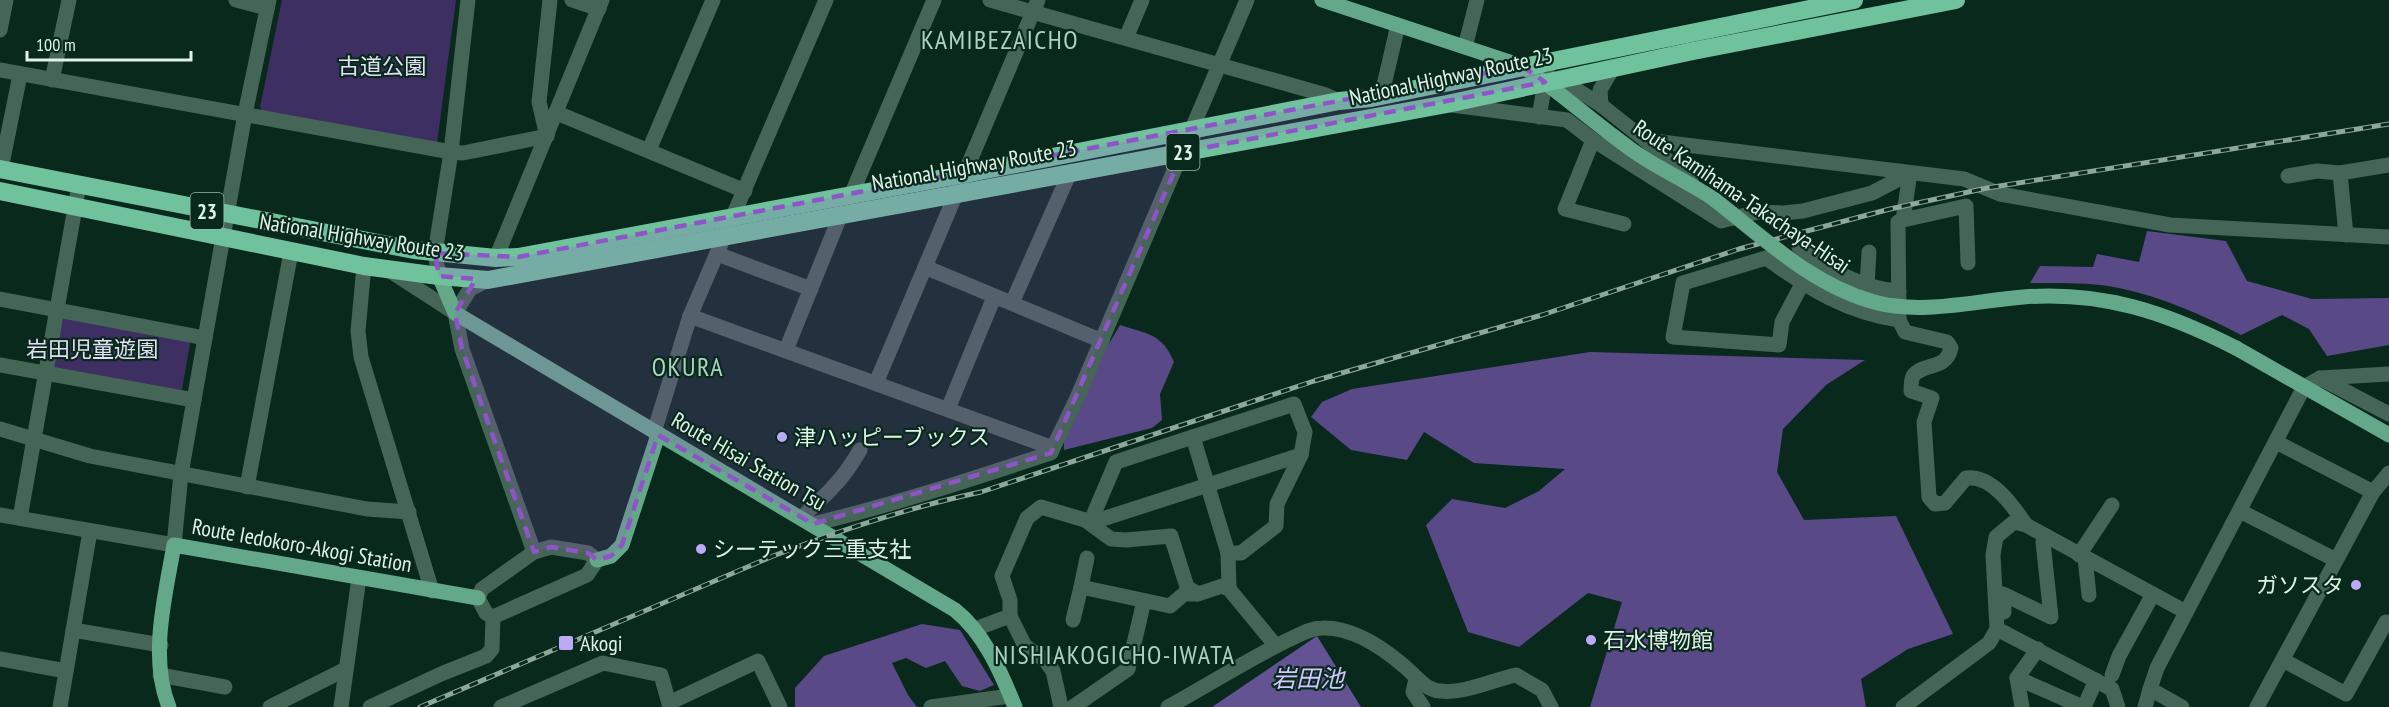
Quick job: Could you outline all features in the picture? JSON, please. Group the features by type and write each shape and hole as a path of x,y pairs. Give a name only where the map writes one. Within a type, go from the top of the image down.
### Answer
{"highway":[{"name":"National Highway Route 23","path":"1,169 227,215 435,253 496,258 518,257 965,174 1339,101 1384,96 1550,60 1854,0"},
{"name":"National Highway Route 23","path":"0,192 364,266 488,280 1447,104 1613,68 1956,0"}],"main road":[{"name":"Route Kamihama-Takachaya-Hisai","path":"1322,0 1522,66 1632,150 1668,174 1715,200 1805,269 1834,287 1890,306 1912,308 2025,297 2090,298 2115,301 2190,324 2389,435"},
{"path":"439,276 455,313"},
{"name":"Route Hisai Station Tsu","path":"455,313 955,610 975,629 1013,702"},
{"path":"597,560 611,556 622,545 656,433"},
{"name":"Route Iedokoro-Akogi Station","path":"169,707 160,675 163,607 174,545 478,598"}],"street":[{"path":"0,30 6,0"},
{"path":"52,80 69,0"},
{"path":"0,515 174,545 181,474 245,114 268,4 237,0"},
{"path":"439,276 435,253 451,152 468,0"},
{"path":"547,136 539,102 550,0"},
{"path":"496,258 600,5 572,0"},
{"path":"649,150 713,0"},
{"path":"656,433 690,316 826,0"},
{"path":"852,194 934,0"},
{"path":"990,0 1036,6 1126,38 1326,95 1339,101"},
{"path":"1126,38 1142,0"},
{"path":"860,450 850,467 831,490 810,507 808,521 879,507 1051,453 1102,341 1247,0"},
{"path":"1465,47 1477,0"},
{"path":"876,383 1036,6"},
{"path":"1384,96 1384,85 1398,25"},
{"path":"1539,117 1550,60"},
{"path":"1601,105 1599,90 1613,68"},
{"path":"0,70 451,152 463,153 547,136"},
{"path":"1,169 20,75"},
{"path":"1545,82 1574,88 1601,105 1645,140 1701,191"},
{"path":"1447,104 1567,120 1593,140 1721,221 1758,212 1803,212 1872,193 1910,173"},
{"path":"557,113 745,191"},
{"path":"1593,140 1566,209 1624,224"},
{"path":"1645,140 1719,147 1964,179 2000,194 2170,225 2389,237"},
{"path":"2288,176 2317,171 2340,172 2389,165"},
{"path":"1005,300 1070,172"},
{"path":"2340,172 2346,235"},
{"path":"1903,220 1910,173"},
{"path":"20,518 79,185"},
{"path":"1968,263 1966,206 1898,222 1899,320 1905,332 1947,342 1951,348 1949,357 1915,374 1912,378 1911,391 1932,398 1924,422 1929,497 1935,504 1940,505 1945,503 1966,478 1984,480 2012,506 2026,525"},
{"path":"786,350 841,214"},
{"path":"1799,247 1851,280 1899,291"},
{"path":"247,487 291,252"},
{"path":"1867,285 1869,252"},
{"path":"717,254 811,289"},
{"path":"1802,284 1782,322 1779,345 1673,337 1683,283 1766,258 1825,298 1872,316 1899,320"},
{"path":"364,266 358,331 361,357 410,512 432,591"},
{"path":"925,267 1102,341"},
{"path":"387,269 455,313"},
{"path":"488,280 470,289 455,313 462,349 534,552"},
{"path":"0,299 205,338"},
{"path":"945,408 950,404 992,302 1005,300"},
{"path":"690,316 1053,448"},
{"path":"0,365 194,400"},
{"path":"2145,707 2157,668 2304,387 2320,378 2389,374"},
{"path":"2320,378 2389,414"},
{"path":"1090,523 1116,462 1294,404 1305,432 1301,455 1277,504 1276,526 1241,553 1228,554"},
{"path":"0,429 34,437 90,456 367,508 410,512"},
{"path":"1193,437 1228,554 1229,589"},
{"path":"2276,442 2373,492"},
{"path":"1090,523 1301,455"},
{"path":"2257,707 2373,492 2389,473"},
{"path":"2089,595 2082,556 2112,505"},
{"path":"1062,707 1053,671 1045,660 1025,646 1010,616 1010,600 1002,576 1027,518 1041,507 1090,523 1101,533 1119,540 1171,536 1187,587 1198,594"},
{"path":"2240,511 2336,560"},
{"path":"2001,625 1993,555 1996,537 2014,522 2026,525 2186,612"},
{"path":"60,707 90,531"},
{"path":"1903,707 1989,643 2001,625 2003,594 2051,617 2043,542 2046,536"},
{"path":"551,547 588,553 597,560 588,575 493,617 486,613 478,598 482,589 534,552 551,547"},
{"path":"1073,620 1087,558"},
{"path":"340,707 359,578"},
{"path":"1081,587 1170,606 1184,594 1198,594 1222,586 1229,589 1276,646"},
{"path":"2112,675 2119,656 2152,594"},
{"path":"1073,707 1128,669 1144,601"},
{"path":"975,629 1010,616"},
{"path":"370,707 486,656 492,649 493,617"},
{"path":"2283,660 2346,694 2386,622"},
{"path":"2001,625 2038,649 2112,689 2118,707"},
{"path":"1168,707 1276,646 1311,630 1333,628 1363,637 1404,666 1416,679 1437,691 1451,692 1516,675 1542,690 1551,707"},
{"path":"73,630 161,645"},
{"path":"2022,707 2018,678 2038,649"},
{"path":"0,659 66,670"},
{"path":"501,707 603,663 661,675 670,705 759,661 780,707"},
{"path":"270,707 344,670"},
{"path":"160,675 225,687"},
{"path":"2018,678 2083,707 2096,680"},
{"path":"1416,679 1413,692 1423,707"},
{"path":"2150,689 2182,707"},
{"path":"931,707 1013,702"}],"highlighted area":[{"path":"1522,66 1545,82 1183,152 1051,453 813,524 658,435 622,545 611,556 597,560 588,553 551,547 534,552 462,349 455,313 476,279 439,276 435,253 518,257"}],"green space":[{"name":"古道公園","path":"282,0 456,0 437,143 262,111 260,107"},
{"name":"岩田児童遊園","path":"64,317 188,341 190,344 182,389 179,392 54,368 60,319"}],"shaded area":[{"path":"2147,231 2226,241 2247,281 2312,299 2389,298 2389,345 2327,356 2309,329 2282,315 2241,335 2182,307 2119,288 2075,283 2030,283 2040,266 2093,267 2097,254 2139,262"},
{"path":"1120,325 1146,333 1159,340 1174,362 1160,394 1162,420 1152,428 1064,450 1064,436 1104,352"},
{"path":"1590,352 1865,360 1826,385 1783,429 1777,472 1804,520 1896,516 1953,634 1908,649 1861,679 1866,707 1590,707 1622,602 1588,593 1519,647 1468,632 1426,525 1452,499 1505,508 1539,491 1565,469 1474,463 1424,432 1407,460 1351,450 1311,417 1322,402 1352,389"},
{"path":"922,624 960,630 994,685 980,691 962,686 945,661 926,668 906,658 892,663 908,695 917,707 795,707 795,688 824,656"}],"water":[{"name":"岩田池","path":"1317,636 1361,707 1212,707"}],"railway":[{"path":"420,707 773,556 824,537 902,512 981,492 1314,381 1542,315 1739,249 1890,209 1987,188 2389,124"}],"place":[{"name":"津ハッピーブックス","path":"782,437"},
{"name":"シーテック三重支社","path":"701,549"},
{"name":"ガソスタ","path":"2356,585"},
{"name":"石水博物館","path":"1591,640"},
{"name":"Akogi","path":"566,643"}],"district":[{"name":"KAMIBEZAICHO","path":"1000,39"},
{"name":"OKURA","path":"688,366"},
{"name":"NISHIAKOGICHO-IWATA","path":"1115,654"}]}
